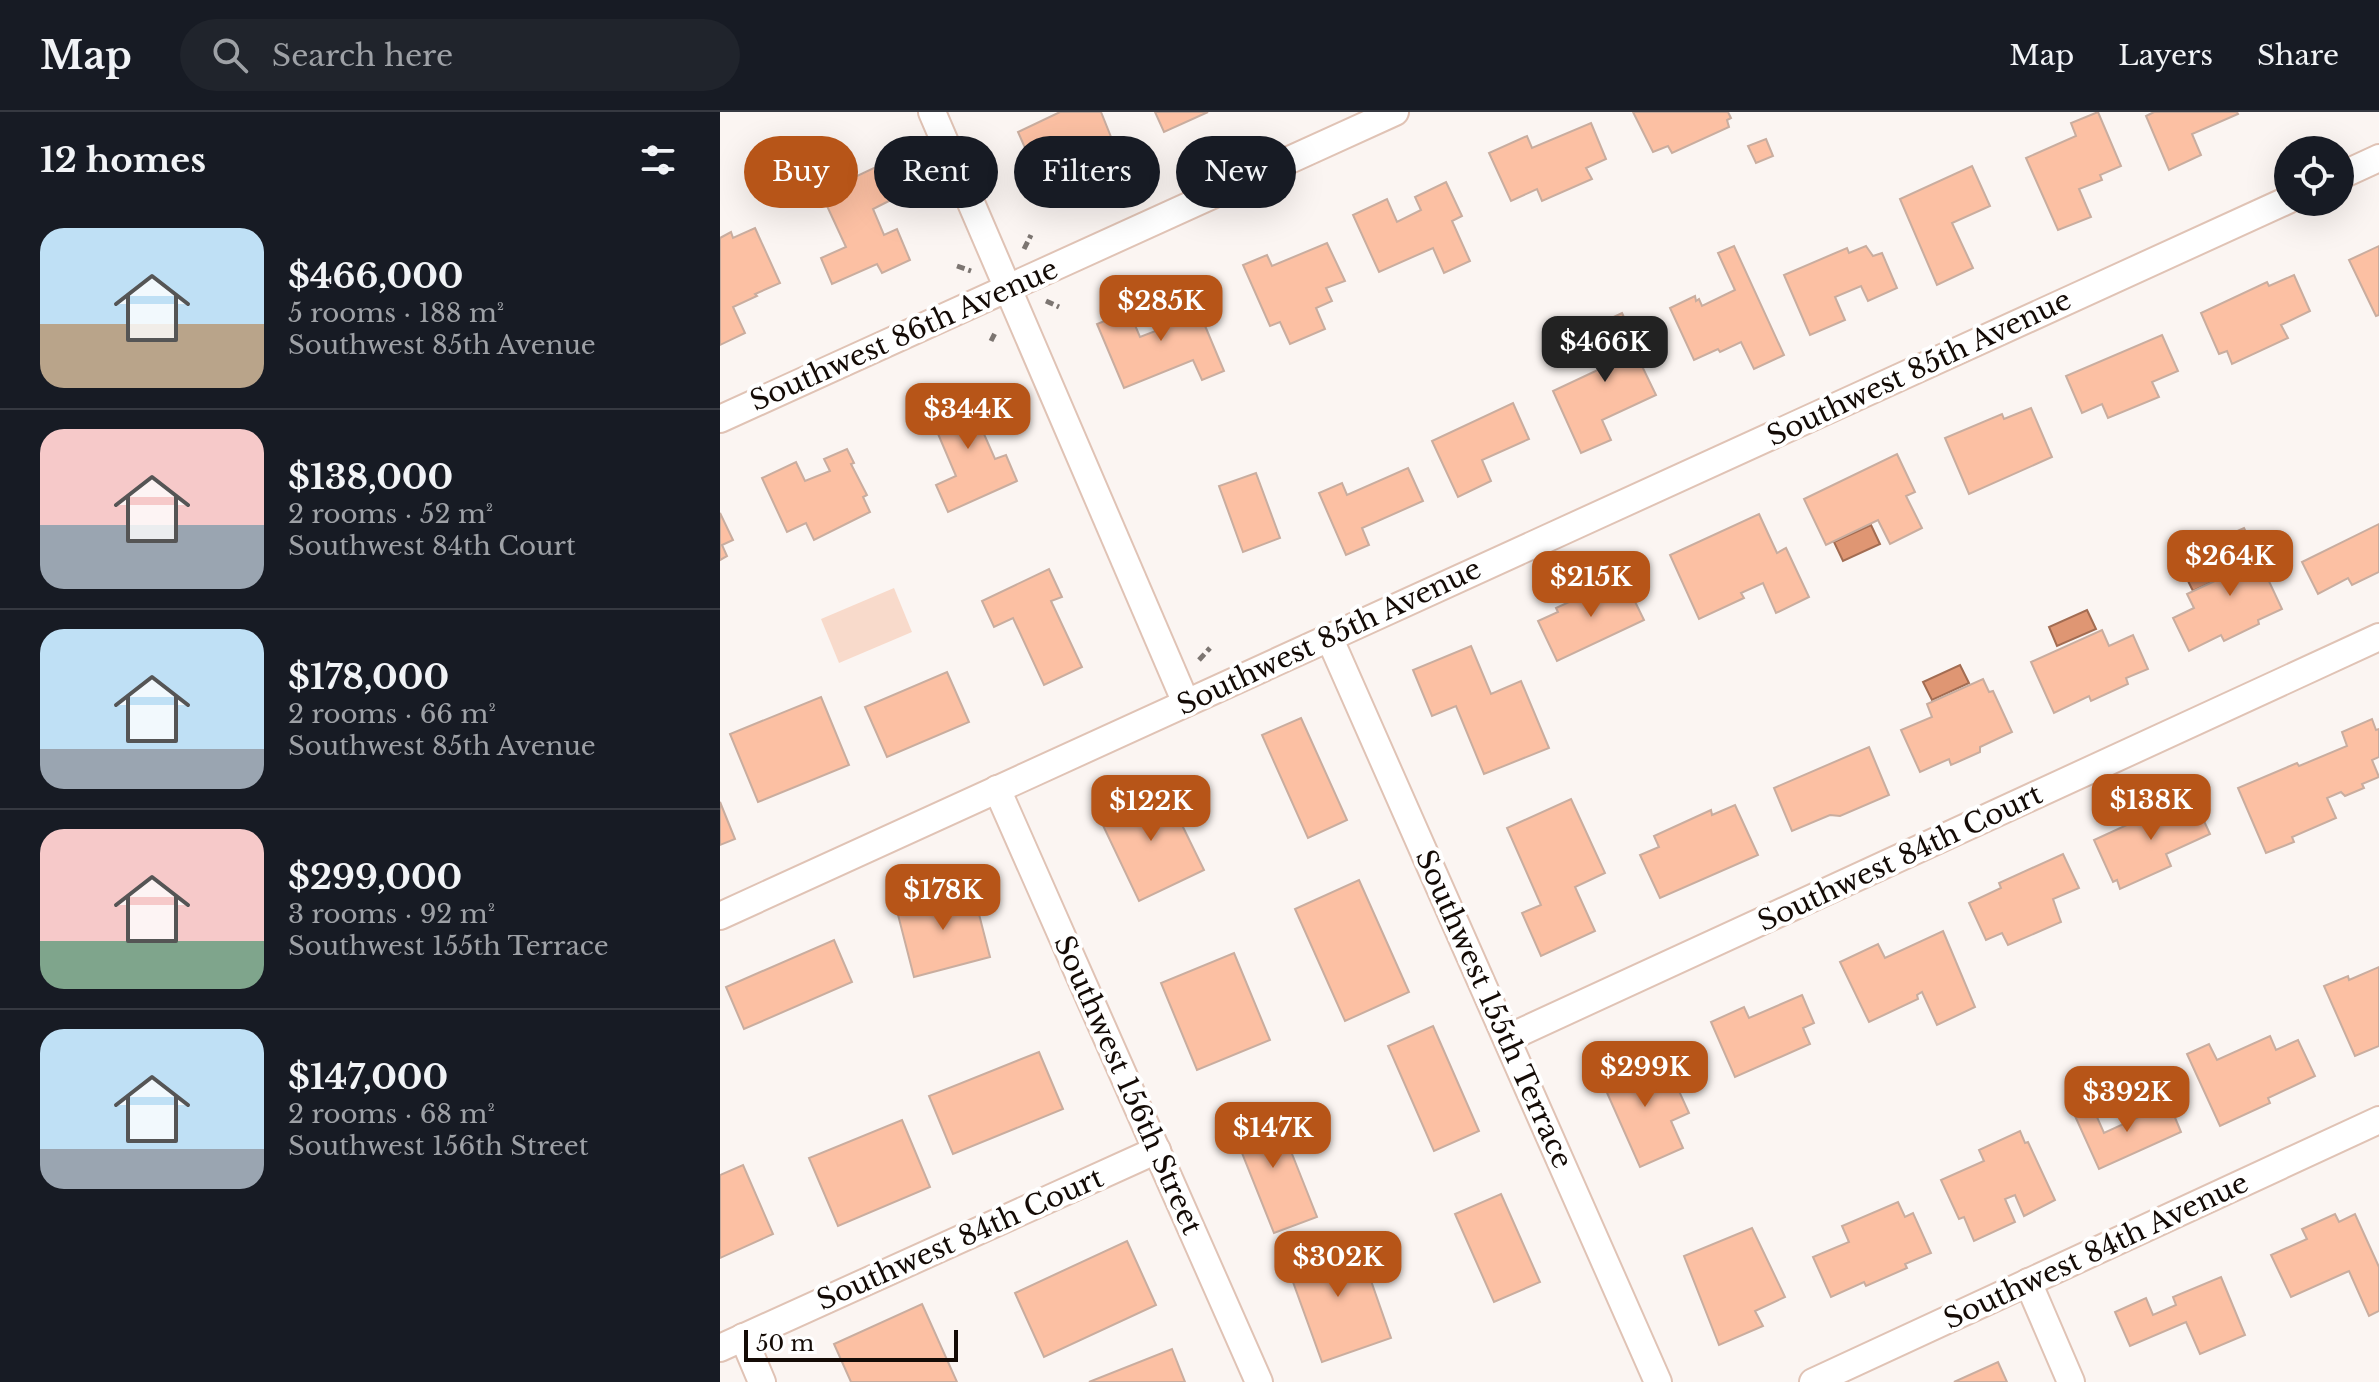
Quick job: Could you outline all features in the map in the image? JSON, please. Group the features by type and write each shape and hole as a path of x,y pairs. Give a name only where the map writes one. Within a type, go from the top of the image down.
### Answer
{"street":[{"path":"932,112 1186,703"},
{"name":"Southwest 86th Avenue","path":"720,419 1395,112"},
{"path":"2354,170 2379,158"},
{"name":"Southwest 85th Avenue","path":"720,916 2274,206"},
{"name":"Southwest 155th Terrace","path":"1329,637 1658,1382"},
{"name":"Southwest 84th Court","path":"1508,1038 2379,637"},
{"name":"Southwest 156th Street","path":"997,789 1259,1382"},
{"name":"Southwest 84th Avenue","path":"1813,1382 2379,1120"},
{"name":"Southwest 84th Court","path":"732,1342 1157,1150"},
{"path":"2028,1282 2071,1382"},
{"path":"732,1342 762,1382"}],"path":[{"path":"1024,249 1031,235"},
{"path":"957,266 972,271"},
{"path":"1046,301 1059,307"},
{"path":"991,341 997,330"},
{"path":"1199,660 1210,648"}],"shaded area":[{"path":"1871,525 1880,544 1843,561 1834,542"},
{"path":"2223,549 2234,572 2193,591 2182,569"},
{"path":"894,588 912,632 839,663 821,619"},
{"path":"2087,610 2096,629 2057,646 2049,627"},
{"path":"1960,665 1969,683 1932,700 1923,682"}],"building":[{"path":"1060,112 1101,112 1111,136 1020,136 1018,132"},
{"path":"1155,112 1208,112 1164,132"},
{"path":"1633,112 1728,112 1731,118 1727,120 1729,127 1672,153 1668,146 1653,152"},
{"path":"2098,112 2121,166 2100,175 2102,180 2079,189 2091,217 2058,230 2026,158 2076,136 2071,123"},
{"path":"2154,112 2238,114 2192,134 2201,155 2169,170 2146,116"},
{"path":"1591,123 1606,159 1586,168 1592,179 1542,201 1537,189 1511,201 1489,153 1527,136 1532,148"},
{"path":"1766,139 1773,156 1756,163 1748,146"},
{"path":"1972,166 1990,206 1952,223 1973,268 1937,285 1900,199"},
{"path":"874,168 873,209 884,235 897,229 910,260 882,273 877,264 832,284 821,258 846,247 828,208 858,208 858,175"},
{"path":"1446,182 1462,216 1452,221 1470,261 1444,273 1433,248 1379,272 1353,215 1387,199 1397,222 1421,210 1415,197"},
{"path":"755,228 780,283 733,307 745,333 720,345 720,238 731,232 733,238"},
{"path":"1327,243 1345,281 1326,288 1332,301 1316,308 1325,329 1290,344 1280,322 1270,326 1243,265 1267,255 1272,266"},
{"path":"1734,246 1784,355 1754,369 1741,342 1694,360 1670,308 1695,296 1702,306 1735,290 1718,253"},
{"path":"1866,246 1873,256 1882,253 1897,288 1868,301 1861,286 1835,297 1845,320 1810,335 1784,275 1847,248 1849,253"},
{"path":"2379,246 2379,315 2376,316 2349,260"},
{"path":"2294,275 2310,311 2281,325 2288,338 2232,364 2227,351 2219,354 2201,313 2267,282 2269,286"},
{"path":"1190,290 1224,371 1202,380 1193,360 1124,388 1097,324 1129,311 1140,337 1166,327 1156,305"},
{"path":"1622,313 1656,395 1602,420 1611,440 1581,453 1553,391 1600,369 1583,331"},
{"path":"2162,335 2178,371 2152,382 2159,397 2108,418 2102,404 2082,413 2066,376"},
{"path":"977,387 991,420 980,425 995,459 1006,455 1017,481 948,512 936,485 956,476 927,408"},
{"path":"1513,403 1529,439 1482,460 1491,481 1458,497 1432,441"},
{"path":"2031,408 2052,457 1969,494 1945,438 2002,414 2004,419"},
{"path":"847,449 867,495 863,497 870,512 814,540 806,523 787,532 762,478 796,462 805,481 830,471 824,459"},
{"path":"1897,454 1915,492 1906,496 1922,528 1890,544 1878,520 1826,545 1804,499"},
{"path":"1408,468 1423,501 1362,528 1369,545 1346,555 1319,493 1342,483 1347,495"},
{"path":"1256,473 1280,538 1243,552 1219,486"},
{"path":"720,513 733,540 722,545 727,556 720,560"},
{"path":"1759,514 1777,553 1786,548 1809,597 1776,613 1763,583 1741,593 1744,598 1699,619 1670,555"},
{"path":"2379,524 2379,572 2352,585 2348,578 2318,594 2302,562"},
{"path":"2244,528 2282,609 2224,641 2221,635 2189,651 2173,618 2194,608 2187,594 2234,572 2219,539"},
{"path":"1049,569 1062,597 1051,601 1082,667 1044,685 1013,618 994,627 982,601"},
{"path":"1623,577 1644,620 1557,661 1538,621 1558,612 1556,608"},
{"path":"2102,630 2109,646 2133,635 2148,669 2126,678 2128,684 2091,701 2089,696 2054,713 2031,662"},
{"path":"1471,646 1491,694 1521,681 1549,748 1484,774 1456,706 1432,716 1413,670"},
{"path":"947,672 969,722 887,757 865,707"},
{"path":"1983,679 1989,692 1993,691 2012,732 1951,765 1949,759 1920,772 1901,730 1932,717 1927,704"},
{"path":"821,697 849,765 758,802 730,734"},
{"path":"1301,718 1347,820 1308,838 1262,735"},
{"path":"2372,719 2376,730 2379,729 2379,757 2372,760 2379,777 2345,796 2341,792 2327,798 2336,818 2292,837 2294,842 2266,853 2238,788 2347,746 2342,732"},
{"path":"1869,747 1889,795 1840,816 1830,815 1792,831 1774,788"},
{"path":"1162,784 1204,870 1139,901 1098,815"},
{"path":"2192,795 2210,834 2166,854 2171,866 2120,889 2117,880 2113,882 2094,840"},
{"path":"1571,799 1605,873 1575,887 1595,931 1541,956 1522,913 1541,905 1507,828"},
{"path":"720,802 735,839 720,845"},
{"path":"1735,805 1758,855 1660,898 1640,855 1659,847 1654,836 1711,810 1712,815"},
{"path":"2063,854 2079,888 2053,899 2061,922 2008,945 2002,933 1986,940 1969,903 2001,888 1999,883"},
{"path":"1359,880 1409,992 1345,1021 1295,909"},
{"path":"972,887 990,957 914,977 896,907"},
{"path":"1943,931 1975,1007 1937,1025 1922,992 1917,995 1918,999 1869,1022 1840,962 1878,944 1885,958"},
{"path":"834,940 852,982 744,1029 726,987"},
{"path":"1234,953 1270,1040 1197,1070 1161,983"},
{"path":"2379,967 2379,1046 2355,1056 2324,986 2348,976 2349,980"},
{"path":"1802,995 1814,1023 1803,1028 1810,1044 1735,1077 1711,1022 1744,1007 1749,1018"},
{"path":"1433,1026 1479,1131 1434,1151 1388,1046"},
{"path":"2270,1036 2276,1050 2298,1040 2315,1076 2268,1098 2270,1103 2220,1126 2187,1054 2209,1044 2217,1060"},
{"path":"1039,1052 1063,1109 953,1154 929,1096"},
{"path":"1628,1054 1640,1082 1669,1069 1689,1113 1671,1121 1683,1148 1640,1167 1596,1068"},
{"path":"2169,1103 2181,1132 2099,1169 2075,1116 2093,1108 2104,1133"},
{"path":"1273,1106 1317,1217 1274,1233 1230,1123"},
{"path":"902,1120 930,1187 838,1226 809,1158"},
{"path":"2020,1131 2055,1200 2024,1216 2015,1195 2005,1199 2015,1222 1974,1241 1964,1217 1959,1219 1941,1180 1984,1161 1979,1150"},
{"path":"743,1165 773,1234 720,1258 720,1175"},
{"path":"1501,1194 1540,1282 1494,1302 1455,1214"},
{"path":"1898,1202 1905,1217 1913,1213 1931,1253 1905,1264 1907,1268 1831,1297 1813,1257 1849,1242 1842,1226"},
{"path":"2335,1214 2339,1222 2355,1214 2379,1267 2379,1311 2369,1316 2349,1271 2291,1297 2271,1255 2307,1239 2302,1229"},
{"path":"1752,1228 1785,1297 1755,1311 1763,1326 1719,1345 1684,1256"},
{"path":"1355,1235 1391,1338 1322,1362 1285,1260"},
{"path":"1127,1241 1156,1305 1044,1357 1015,1293"},
{"path":"2221,1277 2245,1335 2200,1354 2186,1322 2130,1346 2115,1312 2146,1298 2153,1315 2176,1305 2173,1297"},
{"path":"922,1304 957,1382 851,1382 834,1344"},
{"path":"1172,1349 1185,1382 1089,1382"},
{"path":"1998,1362 2007,1382 1954,1382"}]}
